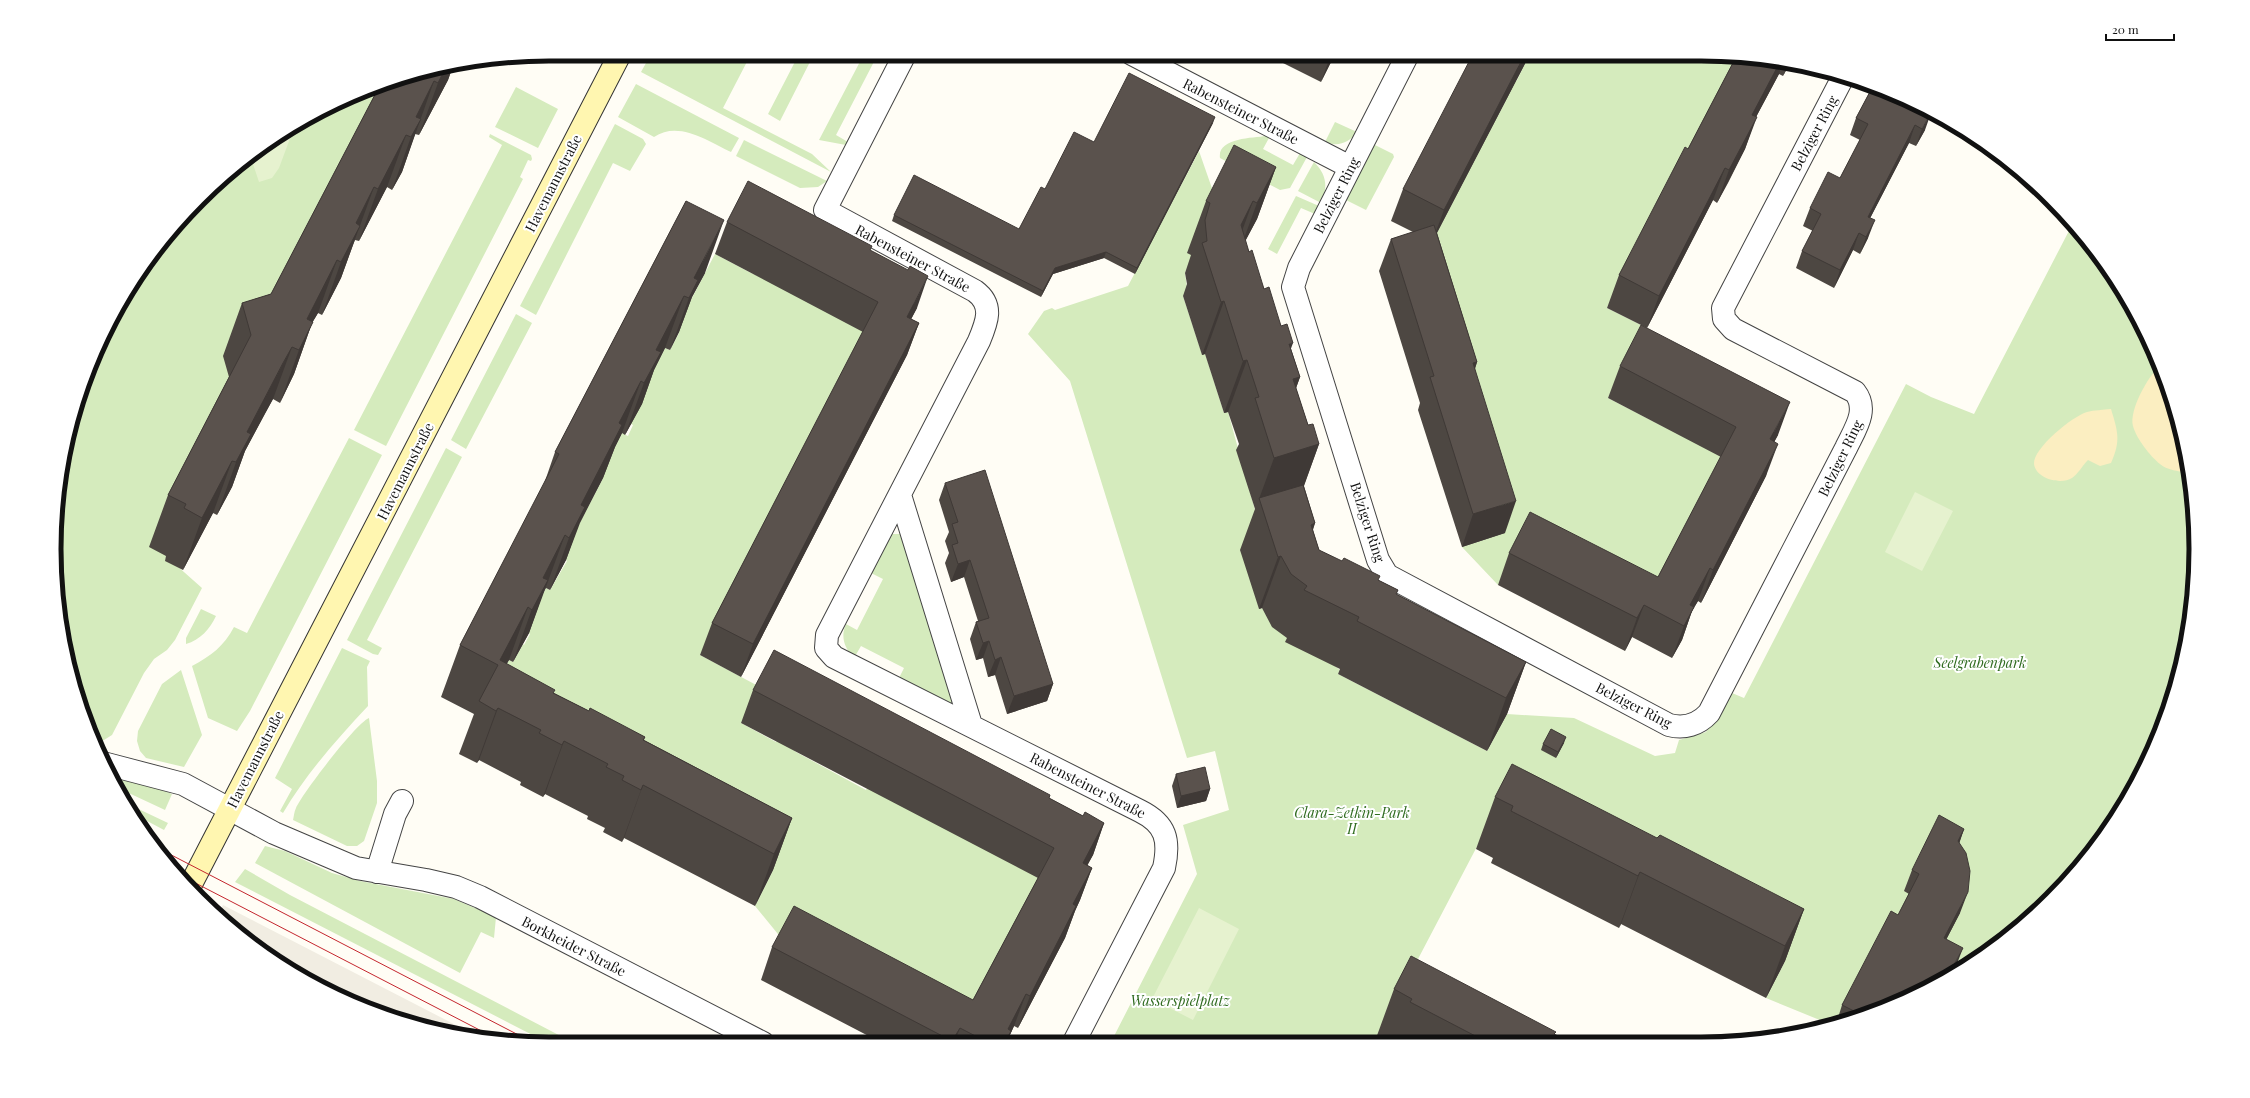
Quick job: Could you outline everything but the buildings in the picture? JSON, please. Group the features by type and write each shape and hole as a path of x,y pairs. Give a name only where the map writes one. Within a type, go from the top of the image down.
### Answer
{"main road":[{"name":"Havemannstraße","path":"192,882 616,61"}],"street":[{"name":"Rabensteiner Straße","path":"900,61 825,210 975,291 984,299 988,314 979,341 827,635 826,648 834,657 1150,816 1161,826 1166,838 1168,850 1164,868 1077,1037"},
{"name":"Rabensteiner Straße","path":"1146,61 1350,167"},
{"name":"Belziger Ring","path":"1404,61 1299,268 1293,287 1381,565 1387,575 1393,579 1668,725 1680,728 1702,721 1709,713 1846,448 1862,409 1860,399 1855,392 1733,329 1724,319 1723,308 1840,82"},
{"path":"900,495 971,725"},
{"path":"111,765 183,784 274,833 356,868 377,872 395,814 402,801"},
{"name":"Borkheider Straße","path":"377,872 456,887 480,897 752,1037"}],"green space":[{"path":"647,61 747,61 723,108 812,154 831,172 641,72"},
{"path":"795,61 810,61 780,121 768,114"},
{"path":"860,61 874,61 836,135 848,142 846,145 819,140"},
{"path":"1526,61 1738,62 1607,308 1647,328 1608,398 1662,426 1727,455 1660,583 1519,544 1498,585 1462,547 1504,533 1432,242 1507,98 1503,95 1517,80"},
{"path":"636,84 739,138 731,152 704,138 684,132 664,132 654,137 618,117"},
{"path":"516,87 558,109 538,148 495,127"},
{"path":"385,90 231,381 167,557 202,588 175,640 167,650 154,659 144,673 112,735 101,742 87,706 70,644 62,581 62,517 70,454 87,392 98,362 126,305 143,278 182,227 227,182 278,143 305,126 333,111"},
{"path":"1335,122 1357,132 1354,136 1343,143 1334,144 1325,142"},
{"path":"615,124 643,139 646,144 630,171 613,163 536,315 520,306"},
{"path":"490,134 531,155 532,159 531,161 528,160 520,177 523,179 386,446 354,430 502,145 489,137"},
{"path":"291,135 279,168 272,178 259,182 252,162"},
{"path":"1266,136 1269,138 1263,149 1293,165 1300,153 1307,157 1290,188 1280,190 1220,158 1221,151 1224,146 1230,143 1237,140"},
{"path":"744,140 827,181 818,187 800,188 736,156"},
{"path":"1373,144 1393,154 1394,157 1366,210 1346,200"},
{"name":"Seelgrabenpark","path":"1199,151 1215,197 1185,273 1188,294 1183,296 1202,354 1205,353 1224,413 1228,412 1255,510 1259,609 1262,608 1340,670 1338,674 1487,751 1507,714 1574,718 1655,756 1675,753 1679,740 1706,732 1732,693 1744,698 1906,384 1931,397 1974,414 2070,229 2107,278 2139,333 2163,392 2180,454 2185,485 2189,549 2188,581 2180,644 2163,706 2139,765 2107,820 2088,846 2068,871 2023,916 1972,955 1934,978 1850,1013 1827,1020 1823,1021 1766,998 1785,961 1493,816 1377,1037 1114,1037 1197,874 1183,825 1229,810 1215,751 1187,758 1070,381 1028,334 1044,311 1052,308 1055,310 1128,286"},
{"path":"1314,162 1322,172 1325,181 1325,192 1321,203 1298,191"},
{"path":"1296,196 1319,206 1315,214 1301,208 1277,254 1268,249"},
{"path":"715,254 751,273 844,313 866,334 700,655 760,687 741,723 776,742 779,738 796,752 866,790 888,749 1042,880 976,1006 782,939 755,906 773,870 481,713 509,660 513,662 530,634 524,630 546,588 550,590 567,561 562,557 603,478 600,475 622,433 628,436 633,425 631,424 637,402 665,348 670,350 679,333 675,330"},
{"path":"516,314 532,323 466,449 451,440"},
{"path":"349,438 382,455 250,711 237,731 208,718 192,666 216,650 226,640 234,627 247,633"},
{"path":"446,448 462,457 367,640 382,648 378,655 373,654 347,640"},
{"path":"1915,492 1953,511 1922,571 1885,552"},
{"path":"890,534 902,534 954,707 898,680 904,668 861,646 854,658 848,651 844,642 843,634 846,624 857,630 883,579 871,573"},
{"path":"201,609 216,616 211,625 200,637 186,644 186,638"},
{"path":"342,648 370,661 367,667 368,706 322,757 283,813 280,811 292,789 275,778"},
{"path":"181,670 202,735 184,767 146,758 140,751 137,741 138,731 162,684"},
{"path":"369,718 377,781 377,803 364,841 357,846 347,846 293,820 294,812 300,800 318,775 353,732"},
{"path":"118,777 147,783 172,794 165,810 125,791"},
{"path":"135,807 168,823 164,830 142,818"},
{"path":"265,846 285,851 332,873 360,881 454,899 496,917 494,938 481,932 460,973 255,863"},
{"path":"245,869 290,895 563,1037 536,1037 235,882"},
{"name":"Wasserspielplatz","path":"1199,908 1239,929 1193,1020 1152,999"}],"sand":[{"path":"2155,371 2172,423 2183,472 2169,469 2160,464 2144,446 2137,436 2133,426 2134,411 2140,394"},
{"path":"2111,409 2117,430 2117,442 2111,463 2100,466 2088,460 2072,478 2062,481 2056,481 2039,474 2034,464 2035,457 2055,434 2064,426 2087,412"}],"shaded area":[{"path":"223,905 465,1030 392,1011 333,987 278,955 221,910"}],"tram line":[{"path":"168,853 521,1036"},
{"path":"192,881 485,1033"}],"park label":[{"name":"Clara-Zetkin-Park II","path":"1352,820"}]}
